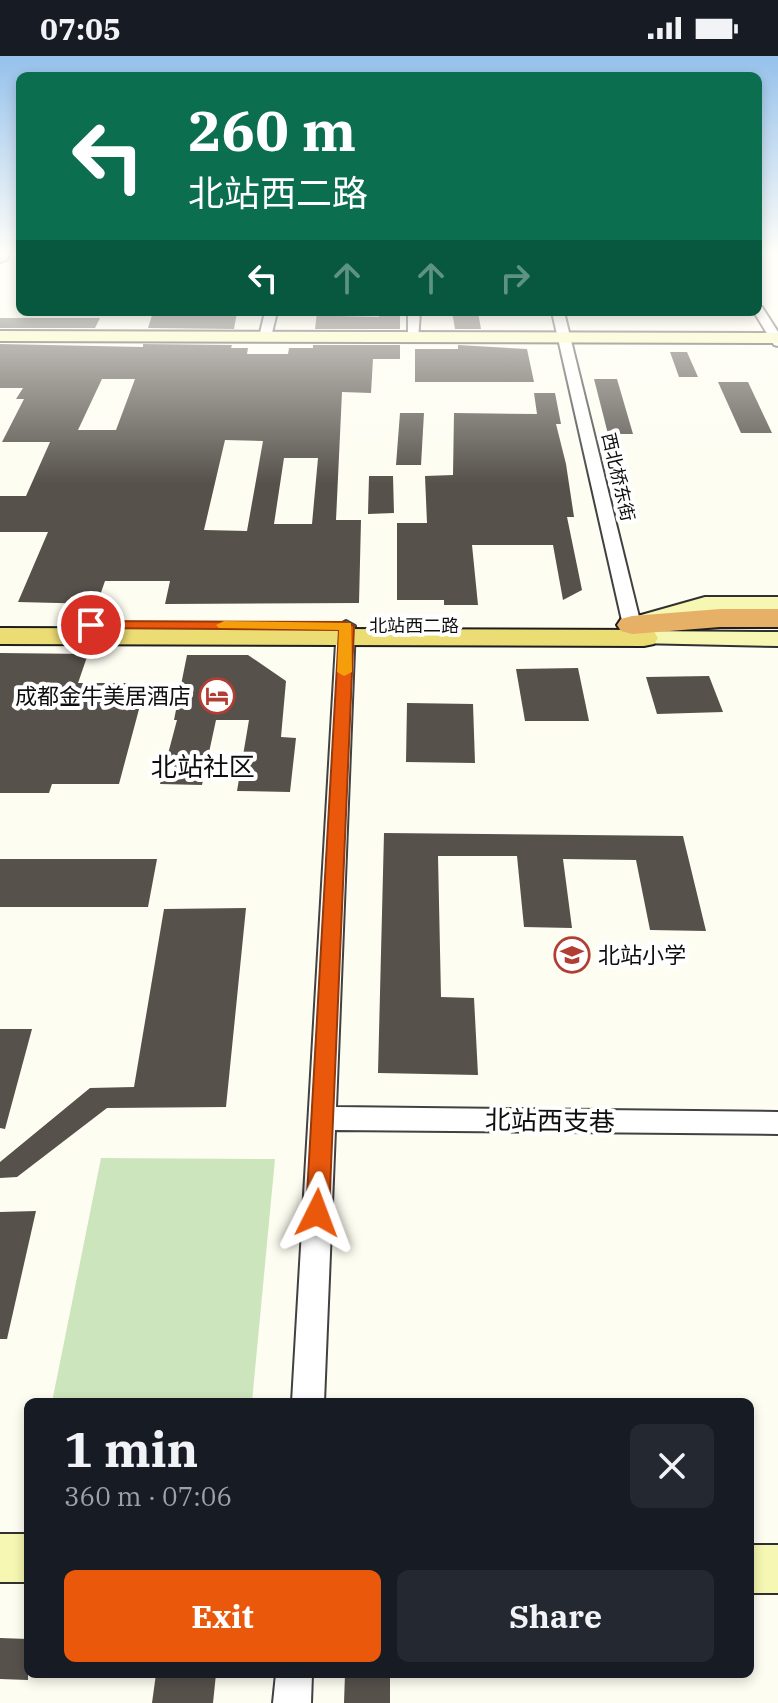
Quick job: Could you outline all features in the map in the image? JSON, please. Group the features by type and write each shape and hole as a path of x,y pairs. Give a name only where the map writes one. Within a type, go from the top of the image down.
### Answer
{"highway":[{"path":"638,632 720,618 778,618"},
{"path":"638,632 778,630"}],"main road":[{"name":"北站西二路","path":"0,624 346,632"},
{"name":"北站西二路","path":"0,636 638,632"}],"street":[{"path":"265,337 266,331"},
{"path":"414,331 414,337"},
{"name":"西北桥东街","path":"563,331 638,632"},
{"path":"0,336 777,339"},
{"name":"北站西二路","path":"638,632 705,604 778,604"},
{"path":"308,1398 346,632"},
{"name":"北站西二路","path":"638,632 778,639"},
{"name":"北站西支巷","path":"322,1118 778,1123"},
{"path":"0,1558 24,1558"},
{"path":"754,1569 778,1569"},
{"path":"292,1703 294,1678"}],"green space":[{"path":"101,1158 275,1159 252,1398 53,1398"}],"building":[{"path":"0,344 232,345 231,348 248,348 247,354 288,354 289,348 313,348 313,345 400,345 400,359 373,359 371,393 342,392 336,520 361,520 359,603 165,604 170,581 105,581 97,604 18,602 48,532 0,532 0,496 26,496 50,442 2,442 24,399 16,399 23,388 0,388","holes":["102,379 135,379 116,430 78,430","225,440 263,441 247,531 204,530","284,458 318,458 312,524 274,524"]},
{"path":"458,345 527,349 534,382 415,382 415,349 458,349"},
{"path":"670,352 687,352 698,377 679,377"},
{"path":"594,379 617,379 633,434 608,434"},
{"path":"718,382 748,382 772,433 741,433"},
{"path":"534,393 555,393 561,424 556,424 574,517 567,517 582,590 563,600 553,545 472,545 478,605 444,605 444,600 397,600 397,523 427,523 425,476 453,475 454,413 537,414"},
{"path":"400,413 424,413 421,465 396,465"},
{"path":"369,476 393,476 394,513 368,514"},
{"path":"0,653 88,654 78,683 146,683 119,784 52,784 49,793 0,793"},
{"path":"187,655 248,655 286,681 281,737 296,738 290,792 237,791 249,720 216,720 202,785 160,784 177,720 174,720"},
{"path":"578,668 589,721 525,721 516,669"},
{"path":"709,676 723,712 657,714 646,677"},
{"path":"407,703 473,704 475,763 406,762"},
{"path":"384,833 683,836 706,931 650,930 636,860 563,859 572,928 524,927 517,856 438,856 441,997 474,998 478,1075 378,1073"},
{"path":"0,859 157,859 148,907 0,907"},
{"path":"246,908 226,1107 107,1108 17,1177 0,1178 0,1162 90,1088 134,1087 164,909"},
{"path":"0,1029 32,1029 5,1129 0,1128"},
{"path":"36,1211 7,1339 0,1339 0,1212"},
{"path":"0,1638 24,1639 24,1678 28,1680 0,1679"},
{"path":"155,1678 216,1678 213,1703 152,1703"},
{"path":"345,1678 390,1678 390,1703 344,1703"}],"slow traffic":[{"path":"224,625 346,626 344,672"}],"place":[{"name":"成都金牛美居酒店","path":"217,696"},
{"name":"北站小学","path":"572,955"}],"district":[{"name":"北站社区","path":"203,767"}],"route":[{"path":"91,625 346,626 317,1213"}]}
